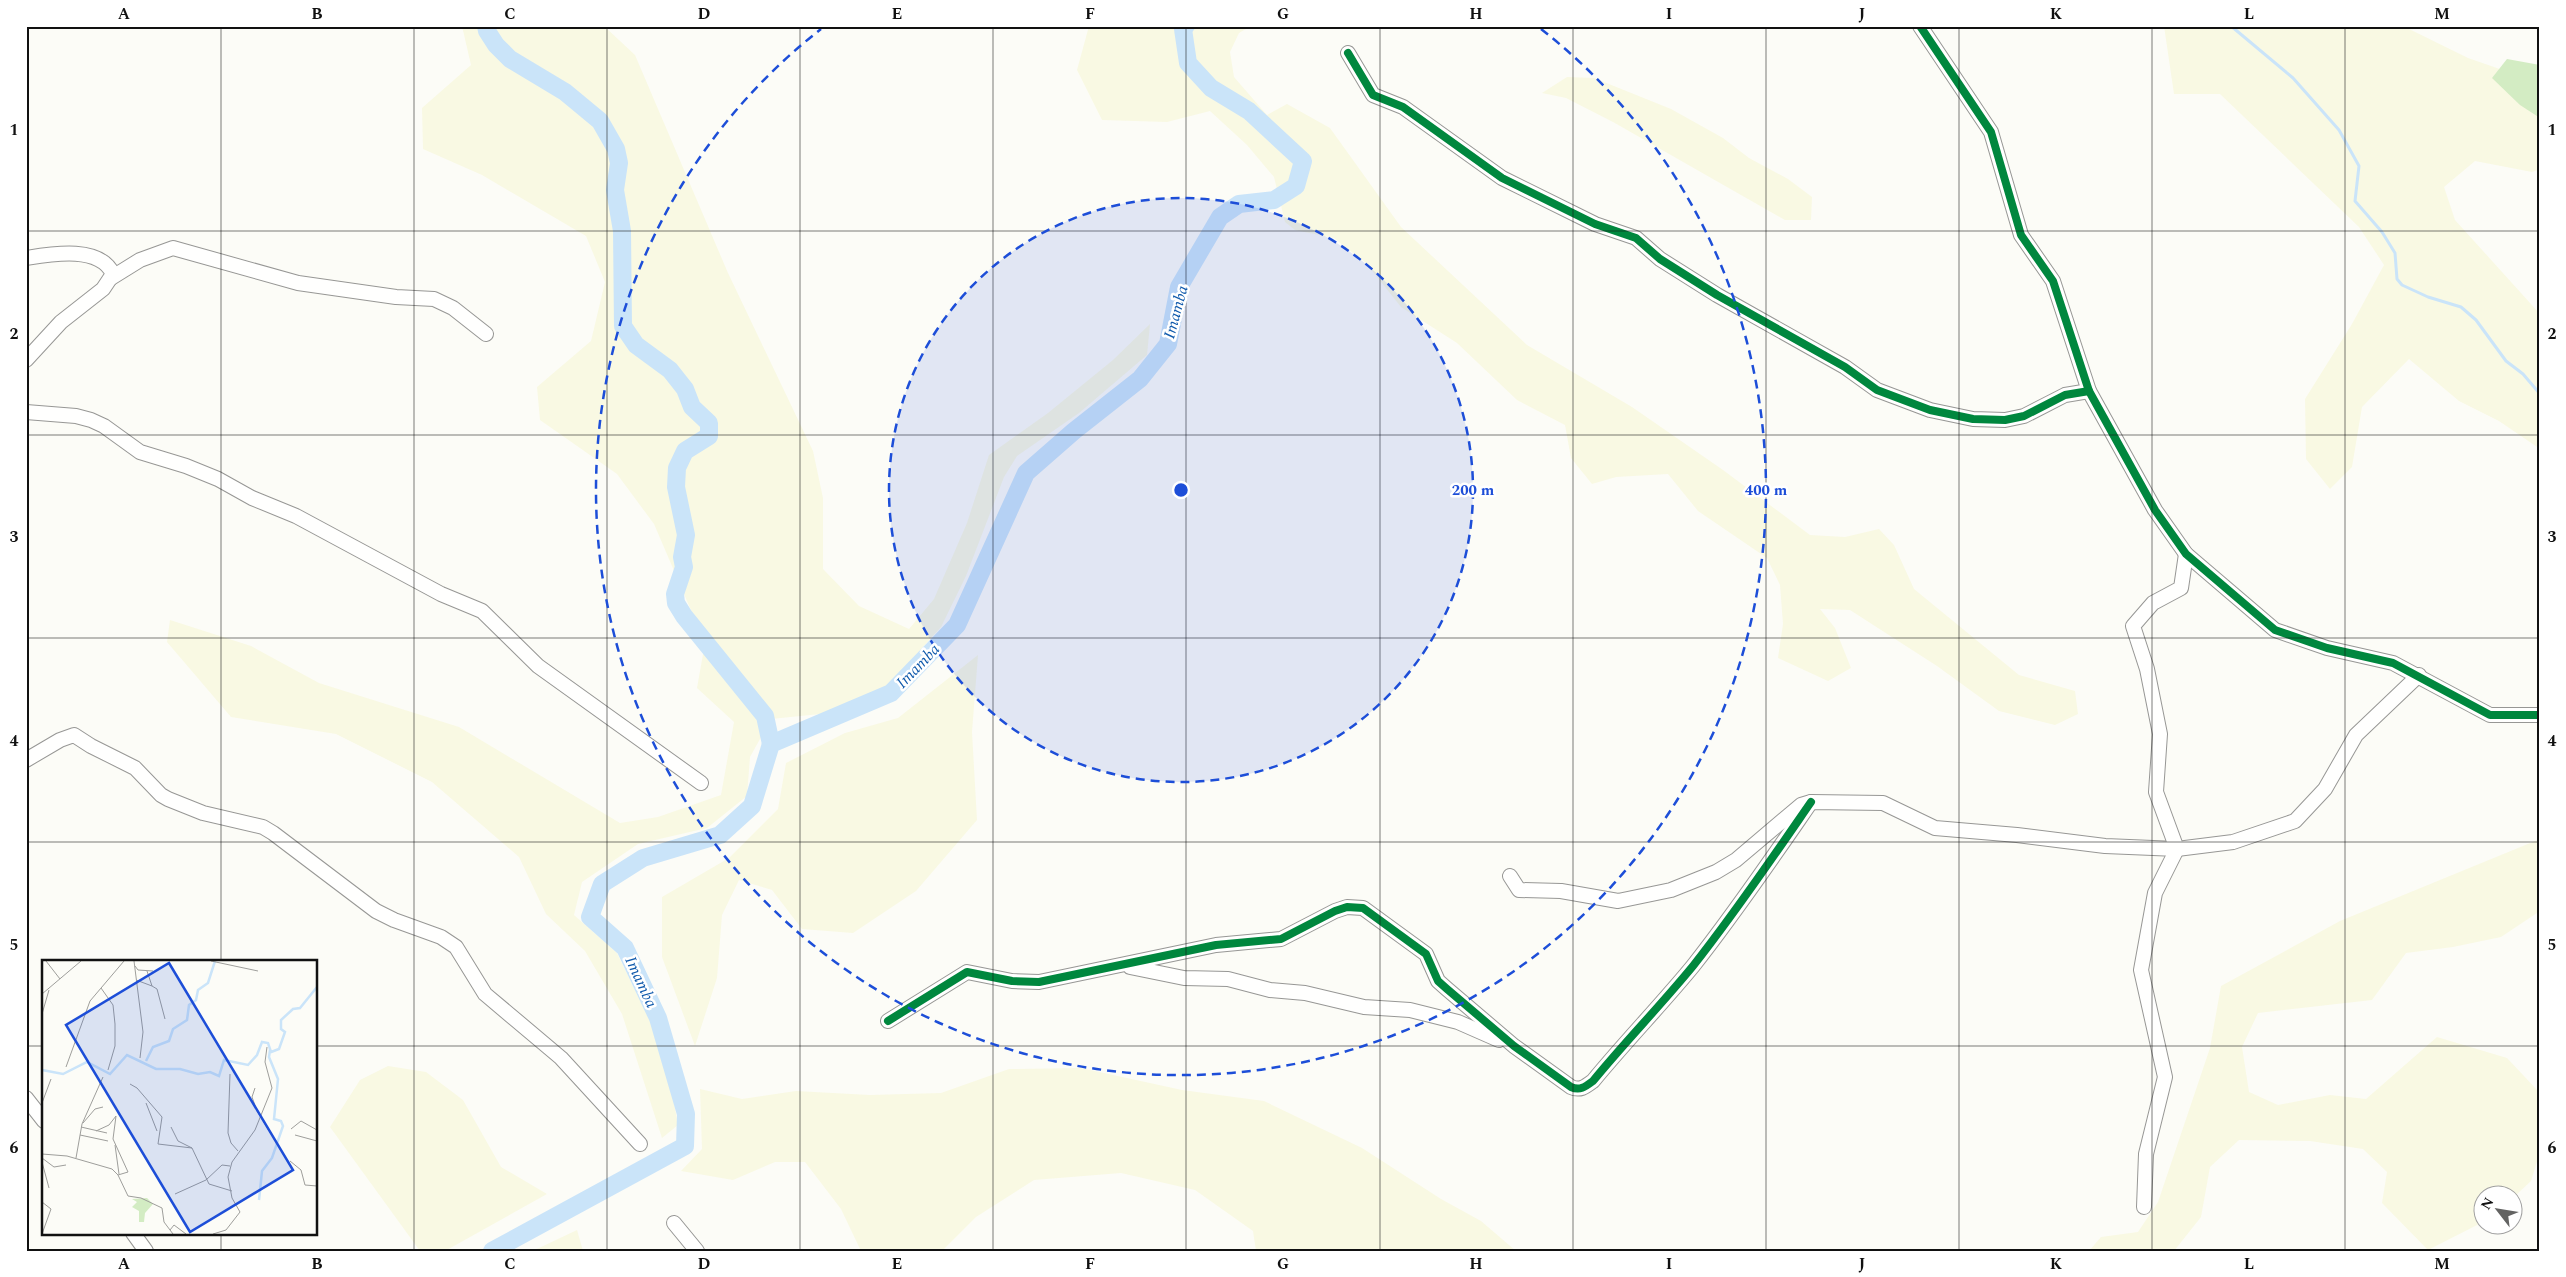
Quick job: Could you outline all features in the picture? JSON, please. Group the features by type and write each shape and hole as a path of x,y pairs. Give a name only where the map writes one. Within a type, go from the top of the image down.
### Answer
{"street":[{"path":"1920,26 1991,132 2021,235 2053,281 2089,392 2155,510 2186,554 2275,630 2327,648 2393,663 2419,675 2490,715 2540,715"},
{"path":"1348,53 1373,95 1402,107 1502,178 1595,224 1636,238 1660,259 1684,275 1845,366 1877,390 1930,410 1973,419 2005,420 2024,416 2065,395 2089,392"},
{"path":"26,360 61,322 112,278 157,252 173,248 187,250 298,283 386,296 434,299 453,308 486,334"},
{"path":"26,258 60,254 96,257 111,269 112,278"},
{"path":"26,412 76,416 91,420 104,426 140,452 186,466 218,479 252,498 296,516 441,594 482,611 538,666 701,783"},
{"path":"2144,1207 2146,1154 2165,1077 2141,970 2155,893 2177,848 2156,792 2160,734 2148,669 2133,626 2153,603 2180,588 2186,554"},
{"path":"1510,876 1519,890 1560,891 1618,901 1671,890 1716,872 1736,860 1801,805 1811,802 1883,803 1935,828 2017,835 2105,846 2177,848 2233,842 2295,821 2326,789 2356,735 2419,675"},
{"path":"26,760 60,740 74,736 135,768 161,795 168,799 203,813 263,827 376,911 394,920 441,937 461,953 485,994 561,1058 640,1144"},
{"path":"888,1021 968,972 1012,981 1039,982 1125,966 1216,945 1280,939 1335,911 1347,907 1363,908 1426,954 1438,981 1514,1046 1571,1087 1584,1088 1593,1082 1693,965 1736,907 1757,883 1811,802"},
{"path":"1125,966 1184,978 1228,979 1270,990 1306,993 1364,1007 1410,1010 1458,1022 1514,1046"},
{"path":"26,1098 42,1118"},
{"path":"674,1223 697,1251"},
{"path":"134,1234 146,1251"}],"green space":[{"path":"462,26 604,26 635,55 728,273 813,451 823,498 823,569 859,606 909,629 934,599 967,523 989,455 1048,413 1113,360 1150,324 1147,355 1079,413 1017,456 1004,477 966,576 941,627 888,686 840,712 771,719 750,757 747,796 707,828 638,844 582,882 574,915 617,953 651,1023 667,1064 678,1125 662,1138 622,1014 585,951 546,914 519,857 432,782 336,734 231,717 167,642 170,620 251,646 319,683 459,727 620,823 658,817 721,795 734,722 697,688 705,643 654,524 617,474 540,420 537,387 591,341 605,282 586,236 482,175 423,149 422,108 471,65"},
{"path":"1089,26 1251,26 1239,33 1230,52 1234,77 1267,115 1287,104 1330,128 1401,227 1527,345 1632,407 1723,470 1810,535 1845,537 1879,529 1894,545 1914,589 2019,675 2075,691 2078,714 2055,725 1999,711 1937,666 1850,610 1820,609 1835,628 1851,668 1828,681 1778,658 1783,624 1780,585 1767,558 1698,511 1668,474 1616,477 1592,484 1571,458 1565,425 1517,400 1457,343 1401,307 1366,263 1334,238 1295,230 1285,222 1274,177 1247,145 1210,111 1167,122 1102,120 1077,70"},
{"path":"2164,26 2403,26 2468,58 2540,83 2540,169 2532,172 2475,161 2444,187 2455,220 2540,314 2540,449 2499,421 2459,401 2409,359 2362,407 2352,467 2330,489 2306,459 2305,399 2352,324 2384,265 2359,227 2220,94 2174,94"},
{"path":"2507,59 2540,65 2540,118 2520,105 2492,78"},
{"path":"1567,77 1594,78 1671,109 1723,138 1749,158 1788,179 1812,197 1811,220 1785,220 1613,122 1566,98 1542,93"},
{"path":"978,655 972,732 977,820 916,891 853,933 802,929 772,890 739,880 722,915 717,978 695,1046 662,957 662,897 729,858 778,809 786,763 845,733 898,718"},
{"path":"2540,839 2540,911 2501,937 2453,947 2406,953 2372,1000 2258,1013 2242,1047 2249,1092 2278,1105 2330,1095 2366,1099 2437,1037 2507,1058 2540,1093 2540,1152 2531,1181 2524,1188 2524,1184 2474,1184 2474,1227 2428,1250 2382,1203 2387,1172 2363,1149 2310,1141 2239,1140 2210,1167 2201,1217 2174,1251 2089,1251 2101,1237 2138,1232 2158,1202 2210,1048 2221,986 2340,921"},
{"path":"388,1066 426,1072 463,1100 501,1167 547,1194 445,1251 420,1251 330,1127 360,1080"},
{"path":"1081,1068 1182,1090 1264,1101 1362,1148 1441,1199 1481,1221 1516,1251 1256,1251 1253,1231 1195,1190 1121,1173 1034,1180 976,1217 942,1251 861,1251 841,1209 805,1162 775,1162 733,1180 681,1171 702,1149 700,1089 742,1099 796,1091 870,1095 941,1093 1009,1069"},
{"path":"577,1230 583,1251 530,1251 539,1248"}],"waterway":[{"path":"486,26 496,45 510,59 565,92 600,121 616,149 619,163 615,190 622,231 623,326 636,345 670,370 685,389 692,407 709,423 709,436 685,451 677,468 676,487 686,535 682,557 684,567 675,594 676,603 684,616 765,716 771,744"},
{"name":"Imamba","path":"492,1251 685,1146 686,1114 658,1018 625,948 590,917 602,884 643,858 720,835 752,806 771,744 891,693 957,625 1026,473 1074,431 1140,379 1168,344 1179,287 1220,217 1239,204 1274,200 1296,186 1303,161 1249,111 1211,88 1188,63 1183,29 1186,26"},
{"path":"2231,26 2293,78 2339,130 2359,166 2355,201 2382,232 2395,253 2397,279 2402,285 2428,297 2461,307 2476,320 2506,361 2523,374 2540,394"}],"cycle path":[{"path":"1920,26 1991,132 2021,235 2053,281 2089,391 2155,510 2186,554 2275,630 2327,648 2393,663 2490,715 2540,715"},
{"path":"1348,53 1373,95 1403,107 1502,178 1595,224 1636,238 1660,259 1717,295 1845,367 1877,390 1930,410 1973,419 2005,420 2024,416 2065,395 2089,391"},
{"path":"888,1021 967,972 1012,981 1039,982 1216,945 1281,939 1335,911 1347,907 1363,908 1426,954 1438,981 1514,1046 1571,1087 1585,1087 1593,1081 1709,946 1811,802"}]}
